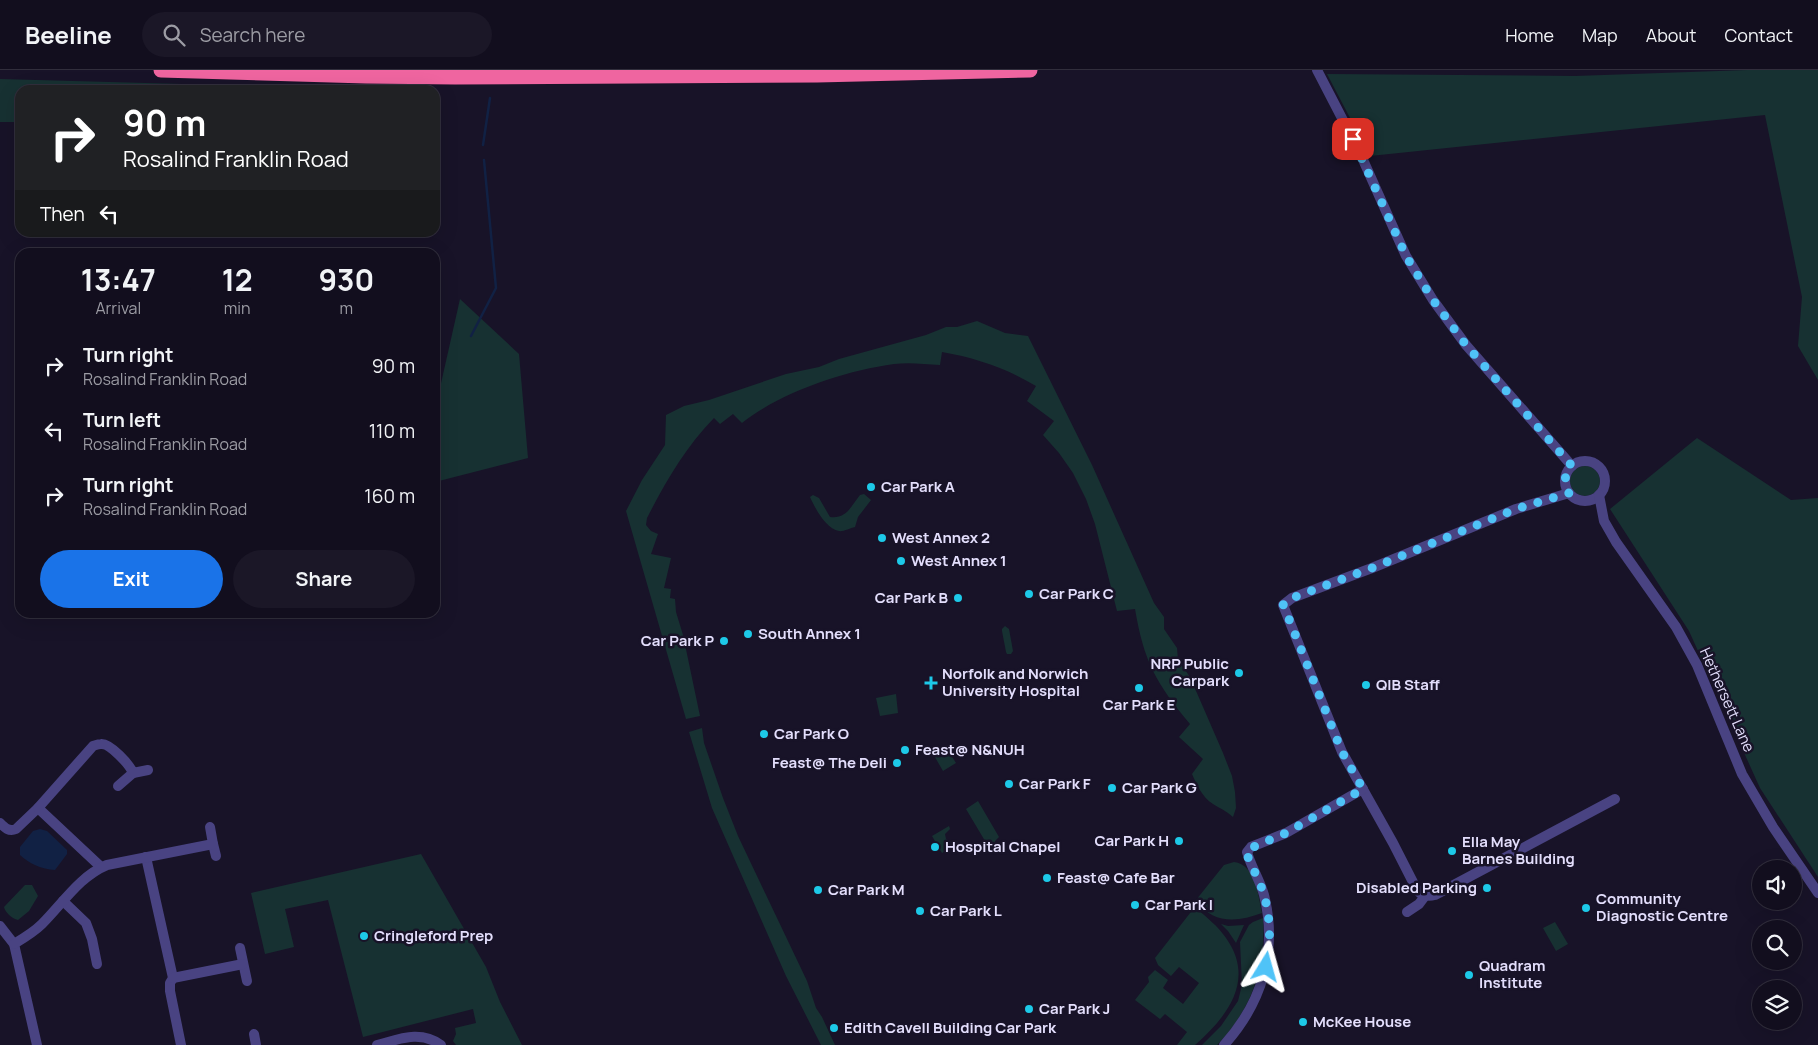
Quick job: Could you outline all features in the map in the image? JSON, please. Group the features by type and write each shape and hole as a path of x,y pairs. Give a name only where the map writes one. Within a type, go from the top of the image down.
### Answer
{"highway":[{"path":"161,70 366,76 504,77 808,75 1030,70"}],"street":[{"path":"1317,70 1360,153 1406,256 1433,300 1466,345 1572,466 1567,472 1565,479 1565,487 1569,493 1516,509 1372,568 1292,598 1283,604 1342,752 1416,890 1425,896 1435,895 1616,798"},
{"name":"Hethersett Lane","path":"1572,466 1578,462 1586,461 1599,467 1605,481 1599,495 1604,521"},
{"name":"Hethersett Lane","path":"1569,493 1574,498 1586,501 1604,521 1629,562 1676,628 1697,666 1742,774 1773,827 1818,894"},
{"path":"1586,501 1599,495"},
{"path":"0,824 7,830 12,831 16,829 38,808 94,746 99,743 106,744 112,749 131,767 133,773"},
{"path":"118,786 133,773 148,770"},
{"path":"1224,1045 1258,995 1268,956 1269,924 1264,894 1246,852 1286,833 1363,789"},
{"path":"38,808 101,867"},
{"path":"210,827 216,856"},
{"path":"14,944 41,926 86,876 107,864 214,844"},
{"path":"146,857 172,978 170,992 181,1045"},
{"path":"1407,912 1425,896"},
{"path":"64,901 89,928 97,964"},
{"path":"0,926 14,944 37,1045"},
{"path":"240,948 246,981"},
{"path":"172,978 243,964"},
{"path":"377,1045 416,1035 431,1039 441,1045"}],"green space":[{"path":"1747,70 1818,70 1818,380 1798,346 1802,297 1765,115 1370,156 1327,74 1575,76"},
{"path":"0,79 220,85 15,85 15,122 0,122"},
{"path":"460,299 519,354 528,458 440,481 440,388"},
{"path":"977,321 1005,333 1028,336 1092,465 1154,603 1164,617 1164,629 1177,648 1178,660 1190,677 1223,753 1232,776 1235,792 1236,808 1233,817 1209,801 1192,774 1203,759 1179,737 1190,724 1168,696 1153,671 1147,658 1135,609 1117,611 1095,524 1086,499 1073,473 1043,435 1054,421 1027,401 1036,386 990,364 942,352 940,365 894,364 855,372 814,384 775,402 742,423 733,414 720,424 714,418 685,453 654,504 647,518 646,525 651,531 658,534 651,554 671,558 664,588 671,589 670,598 675,599 676,612 683,635 700,716 686,719 626,511 642,480 665,445 666,415 684,406 709,400 786,374 819,367 839,359 926,335 946,327 957,327"},
{"path":"1697,438 1791,500 1818,498 1818,877 1760,788 1689,631 1610,509"},
{"path":"1585,466 1596,470 1600,481 1596,492 1585,496 1574,492 1570,481 1574,470"},
{"path":"864,494 871,500 858,517 855,527 841,531 834,529 825,522 810,497 813,495 819,498 830,517 836,517 845,514 860,495"},
{"path":"1005,626 1009,629 1013,651 1011,654 1006,652 1002,631"},
{"path":"896,694 898,713 880,716 876,698"},
{"path":"702,728 704,743 738,836 807,981 816,1008 835,1045 821,1045 786,976 712,808 689,732"},
{"path":"936,750 942,754 949,752 956,763 943,771 932,752"},
{"path":"978,801 999,837 991,851 966,809"},
{"path":"949,826 950,829 945,834 946,839 952,842 957,841 958,843 942,853 932,836"},
{"name":"Cringleford Prep","path":"421,854 486,967 500,1002 522,1045 456,1045 453,1041 456,1034 455,1028 476,1023 473,1009 363,1037 328,900 285,909 294,947 265,954 251,893"},
{"path":"1234,862 1241,864 1247,869 1255,882 1262,913 1244,918 1226,919 1210,914 1196,900 1224,865"},
{"path":"25,885 32,885 38,896 29,911 18,920 9,915 4,907"},
{"path":"1194,908 1212,922 1226,938 1235,954 1238,983 1234,997 1227,1010 1207,1034 1195,1045 1177,1045 1187,1032 1165,1014 1160,1019 1135,1000 1149,982 1148,977 1155,970 1168,980 1163,988 1183,1004 1199,983 1179,967 1171,976 1158,965 1155,958"},
{"path":"1263,918 1262,953 1259,970 1248,1002 1229,1031 1217,1045 1202,1045 1221,1026 1238,1001 1242,985 1240,942 1249,925"},
{"path":"1555,922 1568,944 1556,951 1543,928"},
{"path":"1221,924 1228,926 1244,925 1236,943 1228,931"}],"water":[{"path":"40,829 47,831 67,850 67,854 55,870 36,866 20,855 20,847 33,831"}],"waterway":[{"path":"483,145 490,98"},
{"path":"471,336 496,288 484,160"}],"place":[{"name":"Car Park A","path":"871,487"},
{"name":"West Annex 2","path":"882,538"},
{"name":"West Annex 1","path":"901,561"},
{"name":"Car Park C","path":"1029,594"},
{"name":"Car Park B","path":"958,598"},
{"name":"South Annex 1","path":"748,634"},
{"name":"Car Park P","path":"724,641"},
{"name":"NRP Public Carpark","path":"1239,673"},
{"name":"Norfolk and Norwich University Hospital","path":"931,683"},
{"name":"QIB Staff","path":"1366,685"},
{"name":"Car Park E","path":"1139,688"},
{"name":"Car Park O","path":"764,734"},
{"name":"Feast@ N&NUH","path":"905,750"},
{"name":"Feast@ The Deli","path":"897,763"},
{"name":"Car Park F","path":"1009,784"},
{"name":"Car Park G","path":"1112,788"},
{"name":"Car Park H","path":"1179,841"},
{"name":"Hospital Chapel","path":"935,847"},
{"name":"Ella May Barnes Building","path":"1452,851"},
{"name":"Feast@ Cafe Bar","path":"1047,878"},
{"name":"Disabled Parking","path":"1487,888"},
{"name":"Car Park M","path":"818,890"},
{"name":"Car Park I","path":"1135,905"},
{"name":"Community Diagnostic Centre","path":"1586,908"},
{"name":"Car Park L","path":"920,911"},
{"name":"Cringleford Prep","path":"364,936"},
{"name":"Quadram Institute","path":"1469,975"},
{"name":"Car Park J","path":"1029,1009"},
{"name":"McKee House","path":"1303,1022"},
{"name":"Edith Cavell Building Car Park","path":"834,1028"}],"route":[{"path":"1266,967 1270,940 1268,915 1261,885 1246,852 1333,808 1363,789 1342,752 1283,604 1292,598 1372,568 1516,509 1565,495 1569,493 1565,487 1565,479 1567,472 1572,466 1466,345 1433,300 1406,256 1353,139"}]}
